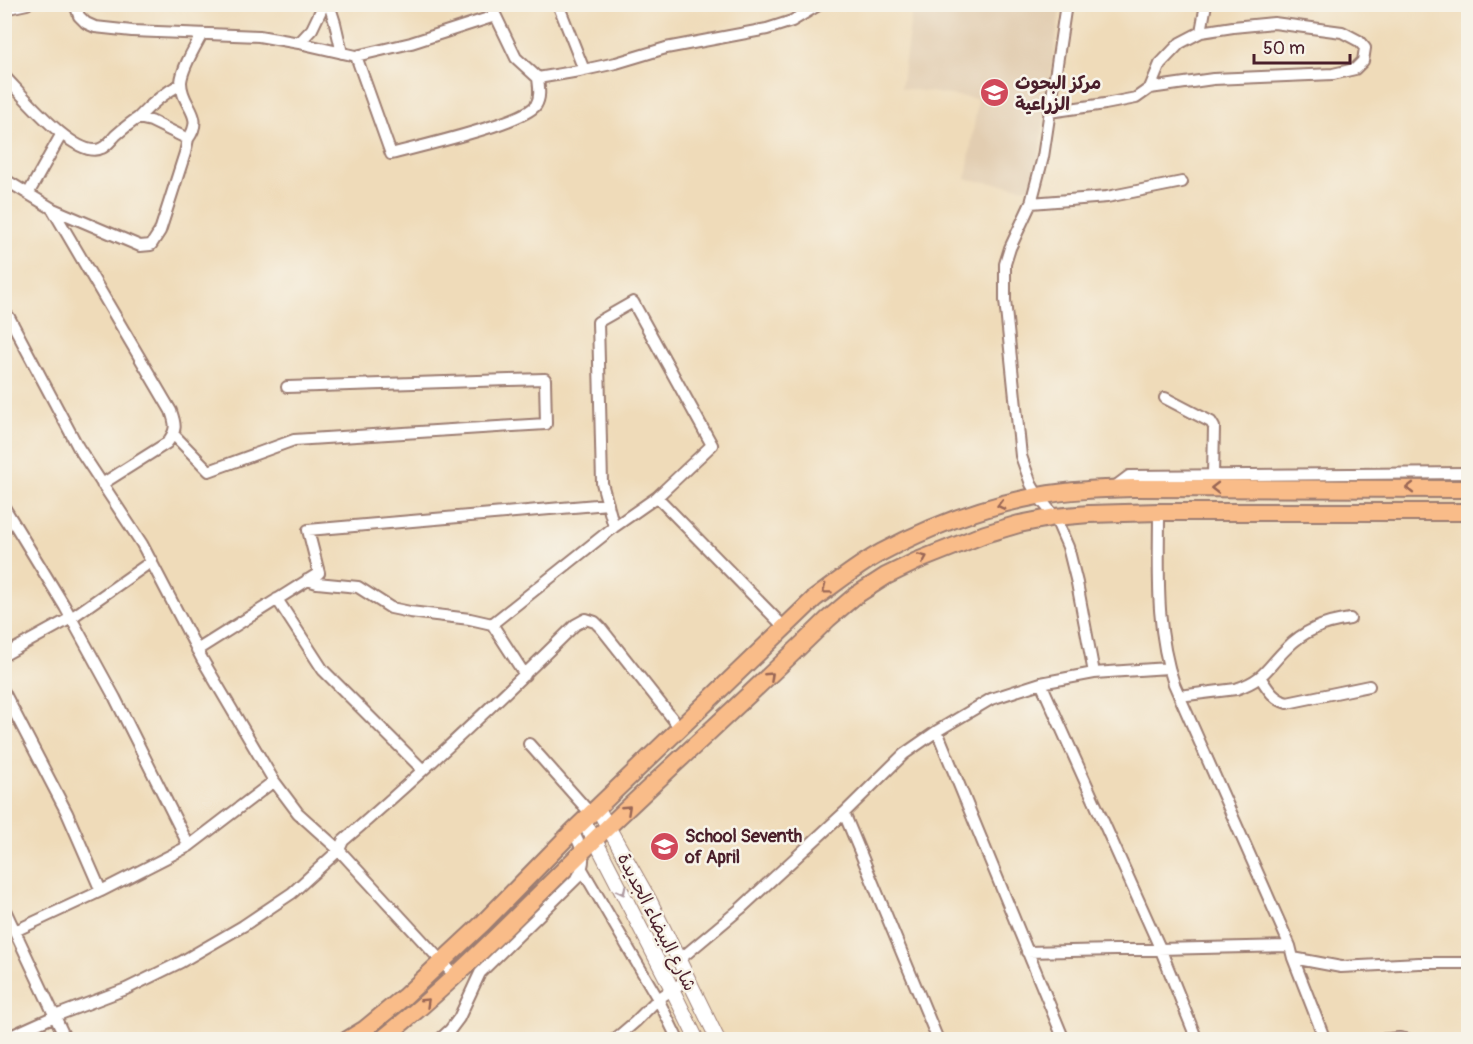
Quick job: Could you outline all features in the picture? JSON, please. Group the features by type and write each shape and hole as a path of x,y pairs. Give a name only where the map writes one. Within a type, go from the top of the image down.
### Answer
{"main road":[{"path":"347,1040 405,997 814,599 847,574 882,552 959,518 998,505 1038,496 1112,488 1468,489"},
{"path":"381,1040 418,1011 828,619 855,596 886,576 951,546 1002,529 1055,517 1159,512 1468,512"}],"street":[{"path":"4,9 27,4"},
{"path":"75,4 79,16 86,23 95,27 132,31 259,36 356,56 411,43 495,16"},
{"path":"299,43 312,29 324,4"},
{"path":"329,4 342,53"},
{"path":"356,56 391,154 507,122 535,108 540,92 538,78 516,58 490,4"},
{"path":"558,4 584,70"},
{"path":"538,78 616,63 666,48 767,29 792,21 820,4"},
{"path":"1066,4 1042,157 1031,202 1005,264 1005,300 1021,456 1028,477 1038,496 1055,517 1068,547 1094,674"},
{"path":"1201,32 1206,4"},
{"path":"1050,112 1136,98 1150,88 1213,79 1334,74 1355,69 1363,61 1365,48 1359,40 1342,33 1274,23 1201,32 1180,43 1160,64 1150,88"},
{"path":"4,179 53,209 140,246 151,245 160,231 188,139 194,131 196,121 181,84 183,74 201,34"},
{"path":"4,76 61,135 91,150 102,149 152,103 181,84"},
{"path":"138,117 188,139"},
{"path":"28,194 61,135"},
{"path":"1031,202 1107,197 1182,182"},
{"path":"53,209 171,411 175,423 174,435 167,442 102,484"},
{"path":"492,624 614,527 657,497 712,445 633,302 598,322 602,483 614,527"},
{"path":"4,314 9,317 78,447 152,561 197,650 274,781 298,813 339,850 454,975"},
{"path":"174,435 209,471 294,440 546,424 545,379 287,387"},
{"path":"1165,398 1211,422 1214,427 1214,475"},
{"path":"1112,488 1129,476 1468,473"},
{"path":"657,497 785,628"},
{"path":"197,650 319,573 308,530 608,504"},
{"path":"4,507 71,618 115,699 189,846"},
{"path":"1159,512 1160,608 1168,668 1290,946 1325,1040"},
{"path":"4,656 71,618 152,561"},
{"path":"307,580 358,587 391,608 492,624 525,675"},
{"path":"277,599 323,670 423,770"},
{"path":"4,1039 55,1016 126,989 181,962 243,926 292,893 339,850 343,841 423,770 575,625 586,619 595,622 680,728"},
{"path":"1179,696 1245,686 1260,678 1285,649 1308,632 1328,623 1350,619"},
{"path":"679,960 740,909 904,754 937,731 991,699 1041,683 1094,674 1168,668"},
{"path":"1260,678 1274,697 1287,703 1369,686"},
{"path":"1041,683 1160,948 1197,1040"},
{"path":"4,692 67,813 101,891"},
{"path":"937,731 1064,1040"},
{"path":"529,744 586,819"},
{"path":"15,931 101,891 189,846 274,781"},
{"path":"844,813 938,1040"},
{"name":"شارع البيضاء الجديدة","path":"697,1040 672,989 589,846 586,819 608,827 651,903 718,1040"},
{"path":"439,1040 459,1018 480,974 578,877 589,846"},
{"path":"582,869 658,999 678,1040"},
{"path":"4,908 66,1040"},
{"path":"1027,952 1290,946"},
{"path":"1293,958 1341,967 1468,963"},
{"path":"614,1040 658,999 688,979"},
{"path":"1378,1040 1399,1038 1410,1040"}],"shaded area":[{"name":"مركز البحوث الزراعية","path":"913,5 1061,5 1034,189 966,179 978,99 901,88"}],"place":[{"name":"مركز البحوث الزراعية","path":"994,93"},
{"name":"School Seventh of April","path":"664,846"}]}
